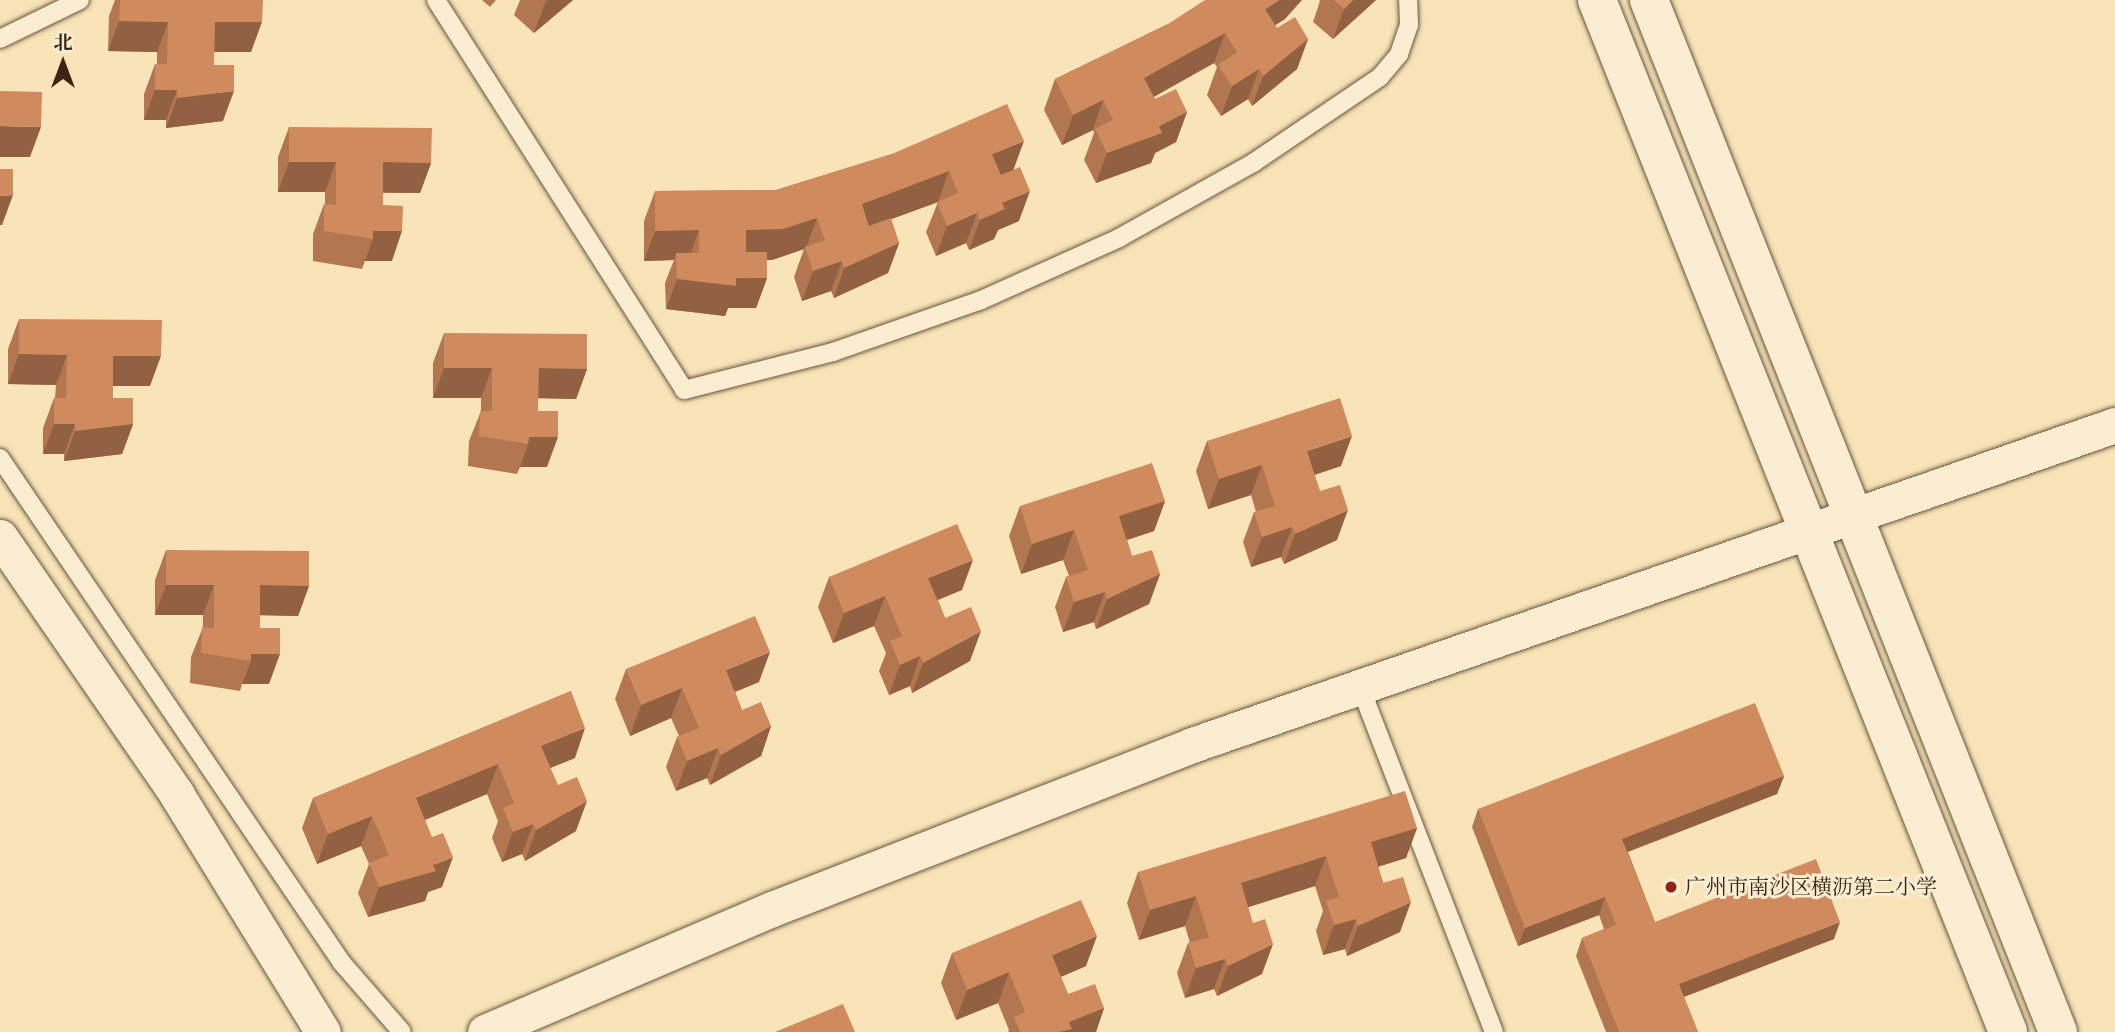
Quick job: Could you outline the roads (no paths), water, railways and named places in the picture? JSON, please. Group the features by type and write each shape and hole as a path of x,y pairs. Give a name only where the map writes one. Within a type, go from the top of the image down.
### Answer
{"street":[{"path":"1597,0 2007,1032"},
{"path":"1649,0 1858,515 2058,1032"},
{"path":"485,1032 956,835 1359,684 2115,425"},
{"path":"0,537 177,794 323,1032"}],"lane":[{"path":"0,39 80,0"},
{"path":"436,0 684,390 833,352 979,301 1119,238 1253,163 1380,77 1399,54 1409,26 1408,0"},
{"path":"0,458 342,963 402,1032"},
{"path":"1359,684 1494,1032"}],"place":[{"name":"广州市南沙区横沥第二小学","path":"1671,887"}]}
